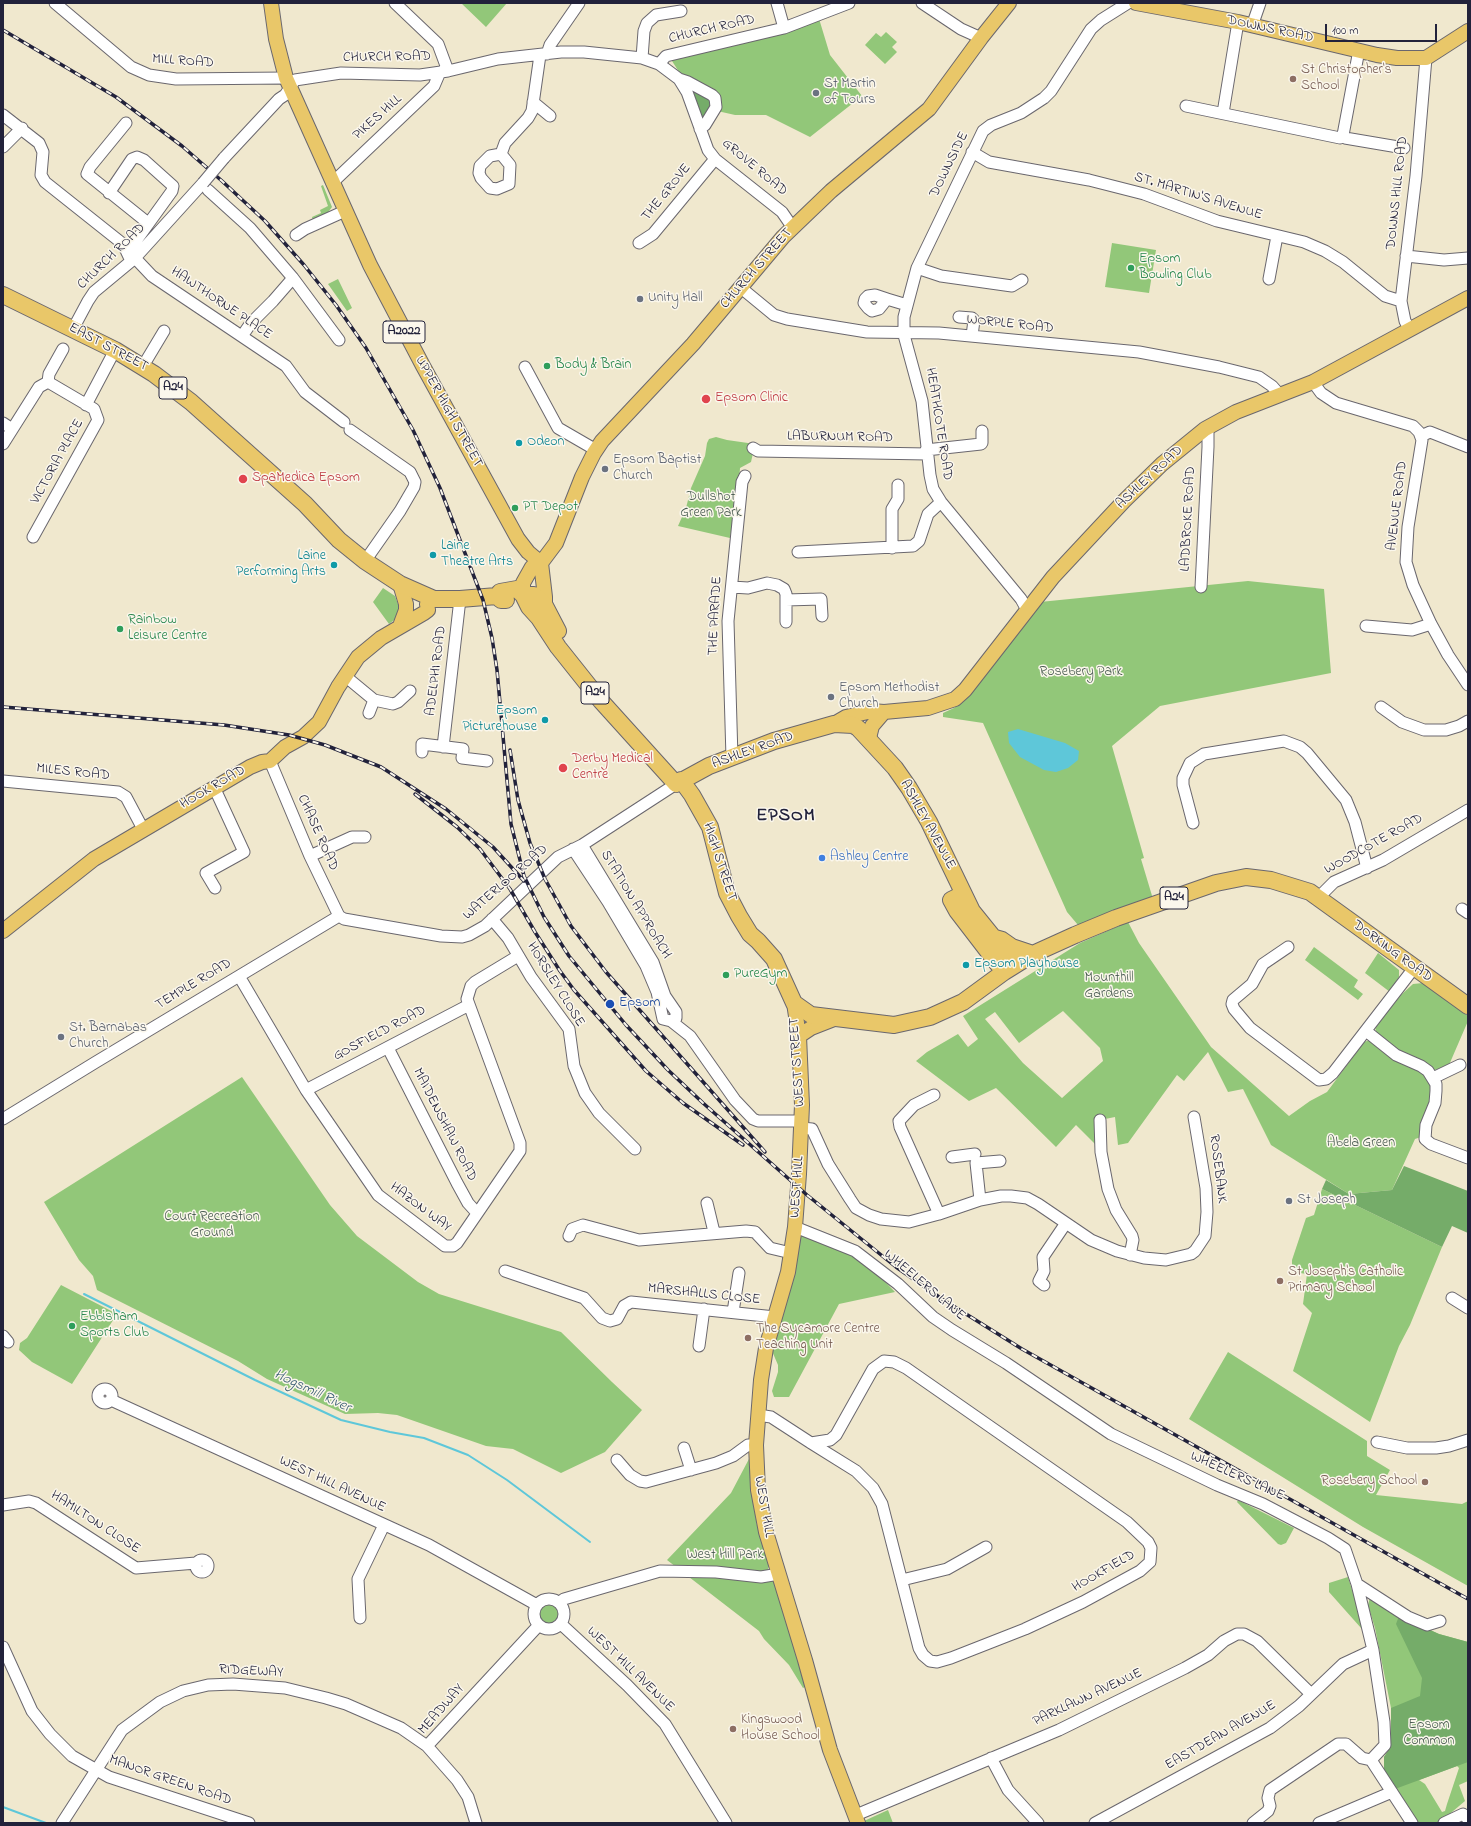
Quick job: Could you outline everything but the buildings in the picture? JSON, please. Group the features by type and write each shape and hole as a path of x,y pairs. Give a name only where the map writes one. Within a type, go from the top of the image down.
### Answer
{"highway":[{"name":"EAST STREET","path":"3,295 115,350 142,366 185,397 305,504 339,540 365,561 400,584 430,601 497,596 500,592 517,589 523,595"},
{"name":"HIGH STREET","path":"681,781 601,701 558,648 539,618 529,607 523,595 534,595 544,606 565,642 607,695 655,751 672,767 692,795 710,827 727,893 750,934 774,960 794,1003"},
{"name":"ASHLEY ROAD","path":"681,781 774,741 841,724"},
{"name":"ASHLEY AVENUE","path":"841,724 858,728 869,738 909,788 929,822 957,897 957,911 1008,969"},
{"name":"A24","path":"794,1003 811,1015 834,1019 894,1025 912,1022 930,1017 963,1002 1008,969 1033,954 1116,918 1233,879 1250,877 1271,880 1300,888 1318,898"},
{"name":"ASHLEY AVENUE","path":"957,897 972,911 993,937 1008,969"},
{"name":"DORKING ROAD","path":"1318,898 1468,1006"},
{"name":"ASHLEY AVENUE","path":"993,937 1002,940 1012,947 1033,954"}],"main road":[{"name":"A2022","path":"271,3 276,40 288,83"},
{"name":"CHURCH STREET","path":"541,563 556,543 582,477 596,450 609,434 693,344 740,287 793,228 835,186 923,115 1009,3"},
{"name":"DOWNS ROAD","path":"1136,3 1238,22 1397,58 1426,58"},
{"path":"1426,58 1468,31"},
{"name":"UPPER HIGH STREET","path":"288,83 332,183 387,300 510,526 523,546 541,563"},
{"name":"ASHLEY ROAD","path":"841,724 846,717 872,711 884,712 937,706 956,699 965,690 1044,586 1124,501 1162,464 1205,429 1236,412 1313,382 1468,298"},
{"path":"523,595 535,584 540,574 541,563"},
{"path":"541,563 545,597 544,606"},
{"path":"400,584 406,604 406,610 400,626"},
{"name":"HOOK ROAD","path":"3,931 94,859 214,787 250,767 262,762 270,761 286,747 303,737 319,722 346,676 365,650 400,626 406,624 428,610 430,601"},
{"path":"869,738 872,726 884,712"},
{"name":"WEST STREET","path":"794,1003 799,1033 802,1125"},
{"path":"799,1033 811,1015"},
{"path":"799,1033 834,1019"},
{"name":"WEST HILL","path":"802,1125 795,1226 788,1272 765,1355 756,1445 758,1490 763,1518 830,1750 857,1819"}],"street":[{"path":"395,3 438,44 444,71"},
{"path":"502,154 505,143 528,118 544,54 579,3"},
{"path":"777,3 784,28"},
{"name":"CHURCH ROAD","path":"73,330 94,292 206,186 224,158 279,99 285,95 288,83 296,80 341,73 414,75 444,71 498,58 544,54 584,52 642,58 659,64 666,56 784,28 849,3"},
{"name":"DOWNSIDE","path":"903,331 907,305 917,268 972,152 987,128 1034,106 1044,98 1051,91 1092,29 1101,20 1128,3"},
{"path":"1252,26 1260,3"},
{"path":"927,4 961,29 981,38"},
{"name":"MILL ROAD","path":"59,5 131,67 149,75 176,79 288,83"},
{"path":"642,58 644,31 647,23 656,15 681,11"},
{"path":"1223,113 1238,22"},
{"path":"1343,135 1359,50"},
{"name":"DOWNS HILL ROAD","path":"1410,330 1405,321 1401,302 1416,176 1426,58"},
{"name":"GROVE ROAD","path":"659,64 680,79 712,95 715,98 716,107 705,125 700,129"},
{"name":"PIKES HILL","path":"332,183 434,86 444,71"},
{"name":"GROVE ROAD","path":"680,79 687,92 708,150 715,159 782,212 793,228"},
{"path":"533,102 550,116"},
{"path":"1186,106 1340,138 1343,135"},
{"path":"3,115 22,128 3,147"},
{"path":"126,123 87,171 88,176 148,223"},
{"name":"HAWTHORNE PLACE","path":"22,128 39,143 42,149 43,179 124,244 131,257 152,276 286,366 293,373 305,392 347,426 410,472 414,478 414,487 365,561"},
{"path":"1343,135 1346,138 1404,148"},
{"name":"ST. MARTIN'S AVENUE","path":"972,152 989,162 1089,180 1144,194 1217,221 1304,242 1325,251 1343,262 1385,296 1401,302"},
{"path":"109,193 134,157 144,160 172,183 173,190 148,223 131,257"},
{"name":"THE GROVE","path":"639,243 653,234 715,159"},
{"path":"206,186 250,228 290,275 339,340"},
{"path":"296,236 305,229 345,211"},
{"path":"1269,279 1277,236"},
{"path":"1406,256 1444,260 1468,258"},
{"path":"917,268 941,276 1012,286 1022,280"},
{"path":"242,336 251,323 273,302 290,275"},
{"name":"WORPLE ROAD","path":"740,287 779,317 867,332 922,332 1132,352 1219,366 1259,377 1272,386 1280,395"},
{"path":"887,299 907,305"},
{"path":"959,317 972,318 974,320 972,336"},
{"path":"142,366 164,331"},
{"name":"HEATHCOTE ROAD","path":"903,331 922,401 927,452 933,489 941,502 1021,599 1027,610"},
{"path":"911,357 915,338 922,332"},
{"path":"3,444 7,426 39,387 48,382 49,374 63,349"},
{"name":"VICTORIA PLACE","path":"86,405 115,350"},
{"path":"525,367 558,428 596,450"},
{"name":"VICTORIA PLACE","path":"33,537 98,422 96,412 48,382"},
{"path":"1313,382 1321,393 1336,403 1413,426 1421,436 1430,432 1468,447"},
{"name":"LADBROKE ROAD","path":"1201,587 1208,447 1208,433 1205,429"},
{"name":"LABURNUM ROAD","path":"754,448 758,451 927,452 981,444 982,431"},
{"name":"AVENUE ROAD","path":"1421,436 1405,553 1408,572 1431,624 1448,655 1468,685"},
{"name":"THE PARADE","path":"732,758 728,621 740,503 745,476"},
{"path":"892,548 892,509 898,499 898,485"},
{"path":"798,552 908,547 916,544 920,538 927,517 941,502"},
{"path":"732,587 748,588 767,583 778,585 784,589 786,600 786,622"},
{"name":"ADELPHI ROAD","path":"443,747 460,599"},
{"path":"786,600 821,599 822,616"},
{"path":"1366,626 1412,630 1431,624"},
{"path":"346,676 374,700 393,704 398,702 410,691"},
{"path":"369,713 374,700"},
{"path":"1381,706 1402,722 1424,730 1446,730 1459,726 1468,721"},
{"path":"1193,823 1183,785 1185,771 1193,760 1204,754 1284,741 1300,747 1307,753 1346,800 1355,822 1367,868"},
{"path":"422,752 422,744 463,749 462,758 487,761"},
{"name":"CHASE ROAD","path":"270,761 310,856 339,916"},
{"name":"MILES ROAD","path":"3,781 118,792 126,797 143,830"},
{"name":"WATERLOO ROAD","path":"339,916 344,919 441,936 462,937 475,932 492,919 548,864 578,847 681,781"},
{"path":"214,787 244,852 206,874 214,888"},
{"name":"WOODCOTE ROAD","path":"1318,898 1334,882 1367,868 1468,810"},
{"path":"310,856 352,837 365,837"},
{"name":"STATION APPROACH","path":"578,847 653,962 667,1001 676,1012 676,1018 671,1022 690,1036 735,1100 753,1119 758,1121 802,1125"},
{"name":"TEMPLE ROAD","path":"3,1119 339,916"},
{"name":"HORSLEY CLOSE","path":"492,919 508,938 518,956 569,1029 574,1066 585,1093 599,1113 635,1149"},
{"path":"1288,947 1263,964 1252,984 1233,1000 1232,1004 1242,1020 1316,1079 1322,1080 1330,1077 1414,968"},
{"path":"469,1005 469,992 475,982 518,956"},
{"name":"HAZON WAY","path":"239,976 306,1090 378,1195 445,1246 453,1246 457,1243 520,1151 520,1143 469,1005"},
{"name":"GOSFIELD ROAD","path":"306,1090 469,1005"},
{"path":"1366,1030 1396,1054 1421,1066 1433,1078 1436,1084 1436,1097 1426,1125 1425,1139 1431,1144 1468,1158"},
{"name":"MAIDENSHAW ROAD","path":"388,1048 457,1183 468,1203 477,1213"},
{"path":"1433,1078 1460,1065"},
{"path":"934,1095 914,1105 899,1121 900,1127 938,1214"},
{"name":"ROSEBANK","path":"976,1201 1000,1196 1027,1198 1091,1240 1130,1255 1156,1260 1184,1256 1195,1251 1205,1236 1206,1188 1194,1117"},
{"path":"1100,1120 1101,1152 1108,1189 1116,1210 1132,1236 1133,1240 1130,1255"},
{"path":"802,1125 812,1129 828,1164 856,1208 863,1213 881,1219 909,1222 976,1201 975,1155"},
{"path":"952,1157 975,1155 1000,1161"},
{"path":"707,1203 714,1232"},
{"path":"1044,1285 1039,1281 1044,1271 1043,1257 1066,1223"},
{"path":"569,1236 572,1229 583,1226 639,1240 746,1230 755,1232 770,1248 791,1253"},
{"name":"WHEELERS LANE","path":"795,1226 855,1251 898,1284 933,1317 1006,1363 1111,1434 1217,1485 1263,1504 1345,1549 1357,1584 1373,1650 1386,1742 1383,1748 1371,1760"},
{"name":"MARSHALLS CLOSE","path":"505,1271 584,1298 602,1318 610,1321 617,1319 624,1306 631,1302 775,1317"},
{"path":"733,1312 739,1272"},
{"path":"1452,1298 1468,1308"},
{"path":"699,1346 704,1309"},
{"name":"HOOKFIELD","path":"758,1415 771,1417 837,1459 865,1480 878,1496 887,1521 919,1648 923,1656 930,1661 937,1662 1026,1629 1077,1605 1140,1571 1150,1562 1151,1548 1148,1542 1127,1522 906,1368 894,1362 884,1361 873,1369 836,1435 834,1443 837,1459"},
{"name":"WEST HILL AVENUE","path":"111,1400 438,1550 537,1605"},
{"path":"812,1443 830,1440 836,1435"},
{"path":"1377,1442 1407,1448 1436,1448 1449,1446 1468,1440"},
{"path":"617,1460 630,1474 640,1481 654,1481 733,1456 748,1445 756,1445"},
{"path":"684,1448 691,1470"},
{"name":"HAMILTON CLOSE","path":"3,1505 29,1502 36,1503 136,1568 196,1564"},
{"path":"360,1618 357,1586 358,1579 384,1525"},
{"path":"902,1580 947,1569 986,1547"},
{"path":"560,1602 571,1597 660,1571 716,1572 761,1577 779,1574"},
{"path":"1357,1584 1402,1613 1427,1625 1440,1621"},
{"path":"545,1599 560,1602 565,1615 561,1624 557,1627 548,1629 539,1625 534,1618 537,1605 545,1599"},
{"name":"WEST HILL AVENUE","path":"561,1624 627,1685 666,1724 726,1823"},
{"name":"MEADWAY","path":"476,1823 466,1793 457,1780 427,1746 539,1625"},
{"name":"PARKLAWN AVENUE","path":"857,1819 991,1758 1059,1730 1163,1679 1208,1655 1224,1641 1237,1634 1244,1634 1258,1641 1311,1694"},
{"name":"MANOR GREEN ROAD","path":"3,1647 32,1711 50,1734 72,1756 109,1777 249,1823"},
{"name":"EASTDEAN AVENUE","path":"1095,1823 1270,1728 1296,1709 1343,1664 1373,1650"},
{"name":"RIDGEWAY","path":"62,1823 97,1771 122,1730 160,1702 183,1691 208,1685 263,1685 285,1688 326,1698 346,1704 401,1728 427,1746"},
{"path":"1253,1823 1268,1810 1270,1806 1268,1798 1270,1790 1338,1744 1346,1744 1362,1758 1371,1760 1412,1823"},
{"path":"991,1758 1008,1790 1038,1823"},
{"path":"1319,1823 1331,1820 1392,1792"},
{"path":"1444,1823 1463,1814 1468,1819"}],"green space":[{"path":"461,3 507,3 486,27"},
{"name":"St Martin of Tours","path":"817,12 830,55 862,96 810,137 766,115 735,115 713,110 720,97 681,75 672,61 661,57"},
{"path":"886,32 897,42 892,47 897,52 885,64 865,45 876,33 881,37"},
{"path":"691,90 708,98 710,102 711,105 703,119 701,118"},
{"path":"323,185 332,207 326,215 313,221 312,217 321,213 320,210 328,206 321,186"},
{"name":"Epsom Bowling Club","path":"1112,243 1156,250 1149,293 1105,287"},
{"path":"338,279 352,308 347,311 328,284"},
{"name":"Dullshot Green Park","path":"716,437 755,444 751,462 740,468 730,538 678,526 686,508 691,488 705,456 707,443 709,439"},
{"name":"Rosebery Park","path":"1248,581 1324,589 1331,673 1160,706 1112,746 1144,858 1141,859 1153,899 1078,925 1067,912 983,723 943,717 943,713 954,708 964,700 1040,602"},
{"path":"383,588 395,596 399,607 397,618 389,624 373,602"},
{"name":"Mounthill Gardens","path":"1128,922 1139,943 1211,1047 1289,1116 1310,1101 1327,1092 1364,1042 1370,1040 1376,1031 1375,1027 1402,994 1413,984 1423,983 1468,1016 1468,1021 1449,1065 1435,1070 1429,1077 1433,1088 1421,1137 1415,1139 1392,1190 1349,1194 1271,1145 1243,1089 1228,1092 1208,1052 1184,1081 1177,1075 1128,1143 1118,1145 1115,1117 1095,1121 1095,1144 1076,1125 1056,1147 996,1088 969,1101 916,1061 927,1052 958,1034 968,1047 978,1039 963,1016 1080,943","holes":["1063,1011 1100,1048 1103,1061 1062,1098 1023,1063 985,1019 995,1012 1019,1043"]},
{"path":"1314,947 1358,980 1354,987 1363,994 1358,1000 1305,960"},
{"path":"1378,953 1399,970 1399,977 1390,992 1365,973"},
{"name":"Court Recreation Ground","path":"242,1077 330,1205 357,1236 418,1282 439,1294 561,1332 642,1410 605,1452 561,1473 513,1449 486,1446 397,1415 378,1413 345,1414 267,1379 238,1361 97,1290 93,1276 79,1260 44,1202"},
{"path":"1404,1166 1468,1191 1468,1233 1452,1226 1442,1247 1322,1189 1326,1180 1349,1194 1392,1190"},
{"path":"1322,1189 1442,1247 1410,1325 1399,1346 1370,1422 1293,1371 1312,1313 1303,1304 1307,1274 1292,1272 1292,1260 1306,1218 1314,1215"},
{"path":"798,1232 835,1245 868,1264 895,1292 839,1304 789,1397 774,1397 772,1391 778,1372 778,1365 772,1351"},
{"name":"Ebbisham Sports Club","path":"61,1285 117,1314 72,1384 32,1362 19,1350 20,1343 27,1338"},
{"path":"1228,1352 1367,1441 1367,1456 1390,1470 1376,1495 1462,1504 1468,1501 1468,1586 1363,1527 1189,1419"},
{"name":"West Hill Park","path":"750,1457 752,1495 757,1525 769,1565 768,1569 777,1590 807,1686 803,1688 789,1665 764,1639 759,1631 667,1560 731,1493"},
{"path":"1238,1500 1294,1528 1286,1543 1281,1545 1278,1544 1237,1502"},
{"path":"1348,1577 1364,1628 1361,1628 1329,1592 1329,1583"},
{"name":"Epsom Common","path":"1370,1597 1399,1616 1439,1634 1468,1642 1468,1781 1459,1785 1465,1801 1439,1823 1416,1823 1395,1789 1384,1757 1391,1746 1391,1708 1375,1628 1368,1605","holes":["1457,1766 1459,1768 1445,1811 1442,1812 1425,1784 1419,1780"]},
{"path":"549,1602 557,1605 560,1613 557,1621 549,1624 541,1621 538,1613 541,1605"},
{"name":"Epsom Common","path":"1399,1616 1439,1634 1468,1642 1468,1762 1395,1789 1384,1773 1384,1757 1391,1746 1391,1708 1420,1696 1422,1678 1396,1624"},
{"path":"888,1810 893,1823 864,1823 864,1821"}],"water":[{"path":"1018,729 1065,743 1079,751 1078,760 1068,768 1056,772 1044,770 1020,757 1009,743 1008,732"}],"waterway":[{"name":"Hogsmill River","path":"84,1294 255,1380 341,1420 390,1432 424,1438 468,1455 507,1480 590,1542"},
{"path":"3,1807 46,1823"}],"railway":[{"path":"3,30 116,97 182,146 222,181 265,221 304,265 336,305 366,348 413,430 440,488 483,600 492,638 497,670 511,824 524,876 544,917 569,956 626,1025 668,1070 807,1195 896,1267 942,1299 1022,1349 1468,1599"},
{"path":"3,707 224,725 289,735 325,745 381,767 446,809 493,847 524,881"},
{"path":"510,750 518,800 530,843 545,879 571,926 606,972 765,1152"},
{"path":"415,794 457,827 480,849 510,889 535,932 574,990 646,1071 683,1103 743,1145"}],"place":[{"name":"St Christopher's School","path":"1293,79"},
{"name":"St Martin of Tours","path":"816,93"},
{"name":"Epsom Bowling Club","path":"1131,268"},
{"name":"Unity Hall","path":"640,299"},
{"name":"Body & Brain","path":"547,366"},
{"name":"Epsom Clinic","path":"706,399"},
{"name":"Odeon","path":"519,443"},
{"name":"Epsom Baptist Church","path":"605,469"},
{"name":"SpaMedica Epsom","path":"243,479"},
{"name":"PT Depot","path":"515,508"},
{"name":"Laine Theatre Arts","path":"433,555"},
{"name":"Laine Performing Arts","path":"334,565"},
{"name":"Rainbow Leisure Centre","path":"120,629"},
{"name":"Epsom Methodist Church","path":"831,697"},
{"name":"Epsom Picturehouse","path":"545,720"},
{"name":"Derby Medical Centre","path":"563,768"},
{"name":"Ashley Centre","path":"822,858"},
{"name":"Epsom Playhouse","path":"966,965"},
{"name":"PureGym","path":"726,975"},
{"name":"Epsom","path":"610,1004"},
{"name":"St. Barnabas Church","path":"61,1037"},
{"name":"St Joseph","path":"1289,1201"},
{"name":"St Joseph's Catholic Primary School","path":"1280,1281"},
{"name":"Ebbisham Sports Club","path":"72,1326"},
{"name":"The Sycamore Centre Teaching Unit","path":"748,1338"},
{"name":"Rosebery School","path":"1425,1482"},
{"name":"Kingswood House School","path":"733,1729"}],"district":[{"name":"EPSOM","path":"786,817"}],"park label":[{"name":"Abela Green","path":"1361,1144"}]}
